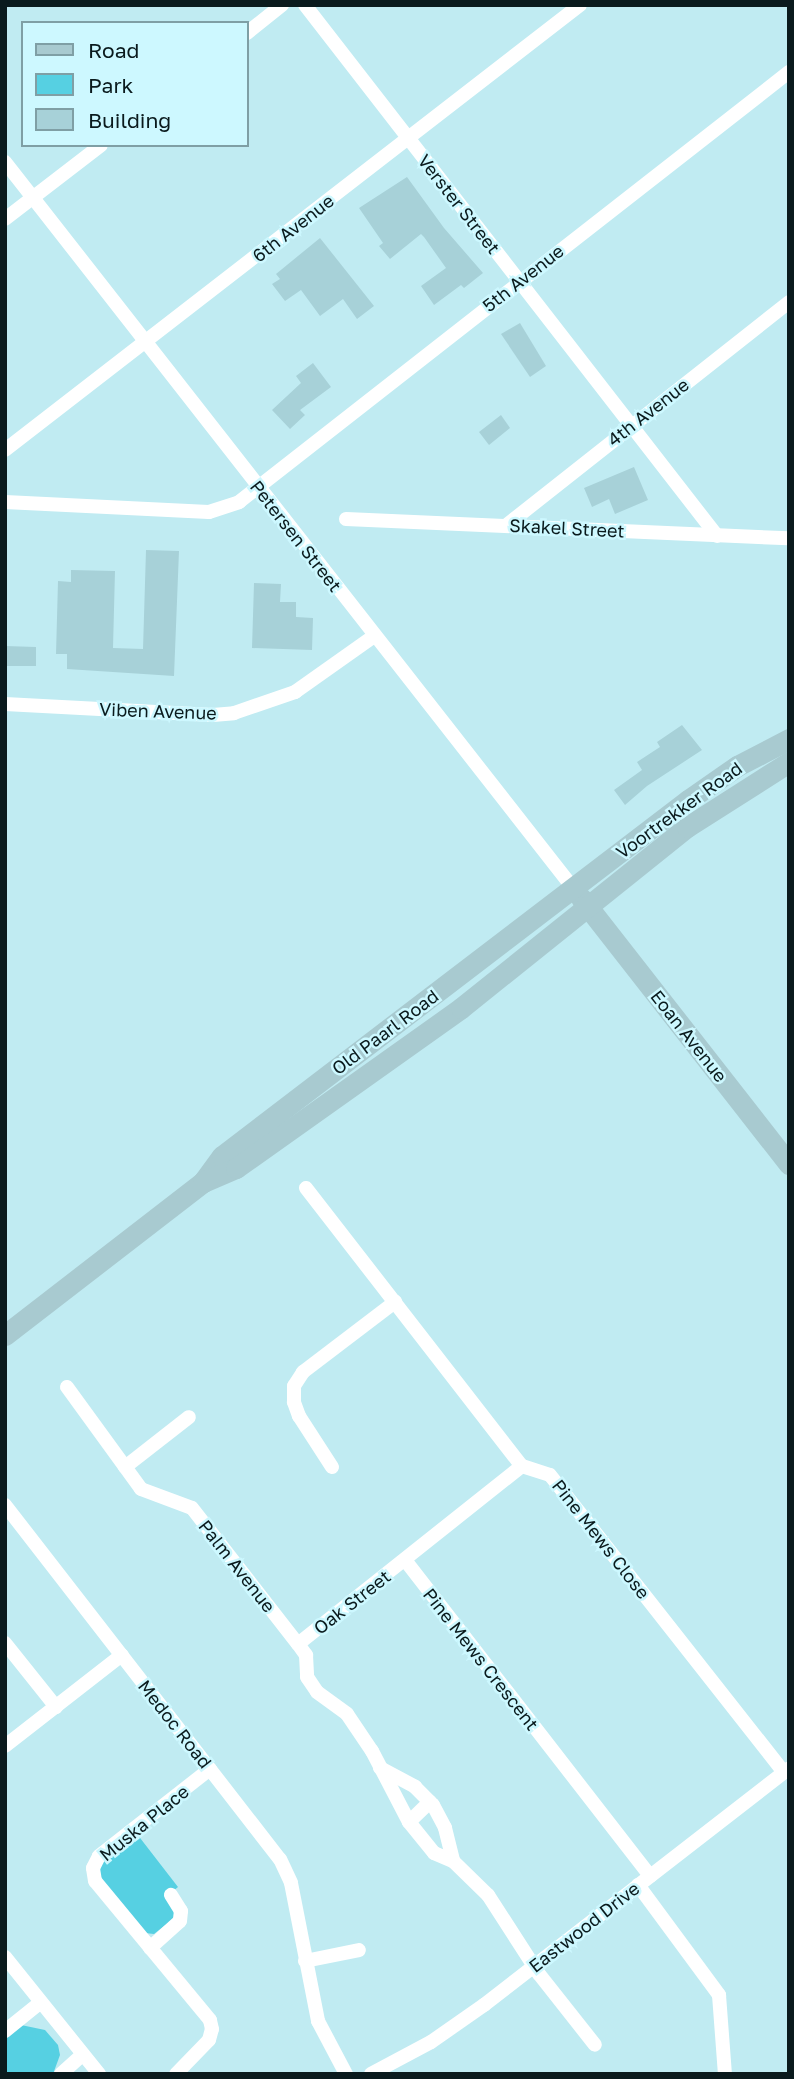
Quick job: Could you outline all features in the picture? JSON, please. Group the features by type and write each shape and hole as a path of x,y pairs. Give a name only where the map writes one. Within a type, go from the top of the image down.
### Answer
{"main road":[{"name":"Voortrekker Road","path":"573,888 713,782 789,739"},
{"name":"Voortrekker Road","path":"588,908 687,827 789,762"},
{"name":"Petersen Street","path":"573,888 588,908"},
{"name":"Old Paarl Road","path":"203,1182 222,1156 573,888"},
{"name":"Old Paarl Road","path":"5,1335 203,1182 236,1168 461,1008 588,908"},
{"name":"Eoan Avenue","path":"588,908 789,1164"}],"street":[{"path":"248,32 282,5"},
{"name":"Verster Street","path":"304,5 717,536"},
{"name":"6th Avenue","path":"5,450 580,5"},
{"name":"5th Avenue","path":"258,488 789,72"},
{"path":"5,219 98,147"},
{"name":"Petersen Street","path":"5,162 573,888"},
{"name":"4th Avenue","path":"508,524 789,302"},
{"path":"5,502 209,512 239,502 258,488"},
{"name":"Skakel Street","path":"346,519 788,537"},
{"name":"Viben Avenue","path":"5,704 213,715 234,713 295,692 374,636"},
{"name":"Pine Mews Close","path":"306,1188 522,1466 550,1475 786,1770"},
{"path":"332,1467 299,1416 294,1402 295,1386 303,1372 394,1302"},
{"name":"Palm Avenue","path":"67,1387 144,1490 191,1507 299,1644 306,1656 307,1677 332,1705 347,1714 409,1822 434,1853 453,1861 488,1895 535,1966 595,2045"},
{"path":"125,1467 189,1417"},
{"path":"405,1560 522,1466"},
{"name":"Medoc Road","path":"5,1506 286,1869 293,1890 318,2021 346,2074"},
{"name":"Oak Street","path":"299,1644 405,1560"},
{"name":"Pine Mews Crescent","path":"405,1560 644,1881 719,1995 725,2074"},
{"path":"5,1643 56,1707"},
{"path":"5,1746 122,1656"},
{"path":"380,1768 415,1787 430,1802 445,1828 453,1861"},
{"name":"Muska Place","path":"176,2074 209,2040 212,2024 95,1881 93,1868 99,1856 210,1769"},
{"name":"Eastwood Drive","path":"371,2074 456,2025 786,1770"},
{"path":"409,1822 430,1802"},
{"path":"150,1948 180,1921 181,1910 171,1895"},
{"path":"305,1961 359,1950"},
{"path":"5,1957 99,2074"},
{"path":"5,2031 41,2003"},
{"path":"61,2074 82,2055"}],"green space":[{"path":"137,1834 178,1887 166,1897 174,1911 173,1919 154,1934 145,1933 100,1877 100,1864"},
{"path":"21,2025 45,2030 58,2045 60,2055 53,2074 5,2074 5,2037"}],"building":[{"path":"407,177 444,228 483,273 464,288 461,285 434,305 421,286 446,268 424,237 421,234 390,259 379,246 383,243 359,208"},
{"path":"320,238 374,306 357,319 343,299 320,316 301,290 285,301 272,284 280,279 276,274"},
{"path":"520,323 546,366 530,377 501,334"},
{"path":"313,363 331,387 300,410 305,415 290,429 272,410 301,383 296,376"},
{"path":"501,415 510,428 489,445 479,432"},
{"path":"634,467 648,500 615,514 609,499 592,507 584,488"},
{"path":"146,550 179,551 174,676 67,669 67,654 56,654 58,581 71,582 71,570 115,571 113,648 143,649"},
{"path":"254,583 281,584 280,602 296,602 296,617 313,618 312,650 252,648"},
{"path":"5,646 36,647 36,666 5,666"},
{"path":"682,725 702,750 647,786 625,805 614,790 642,770 637,762 660,747 657,742"}]}
